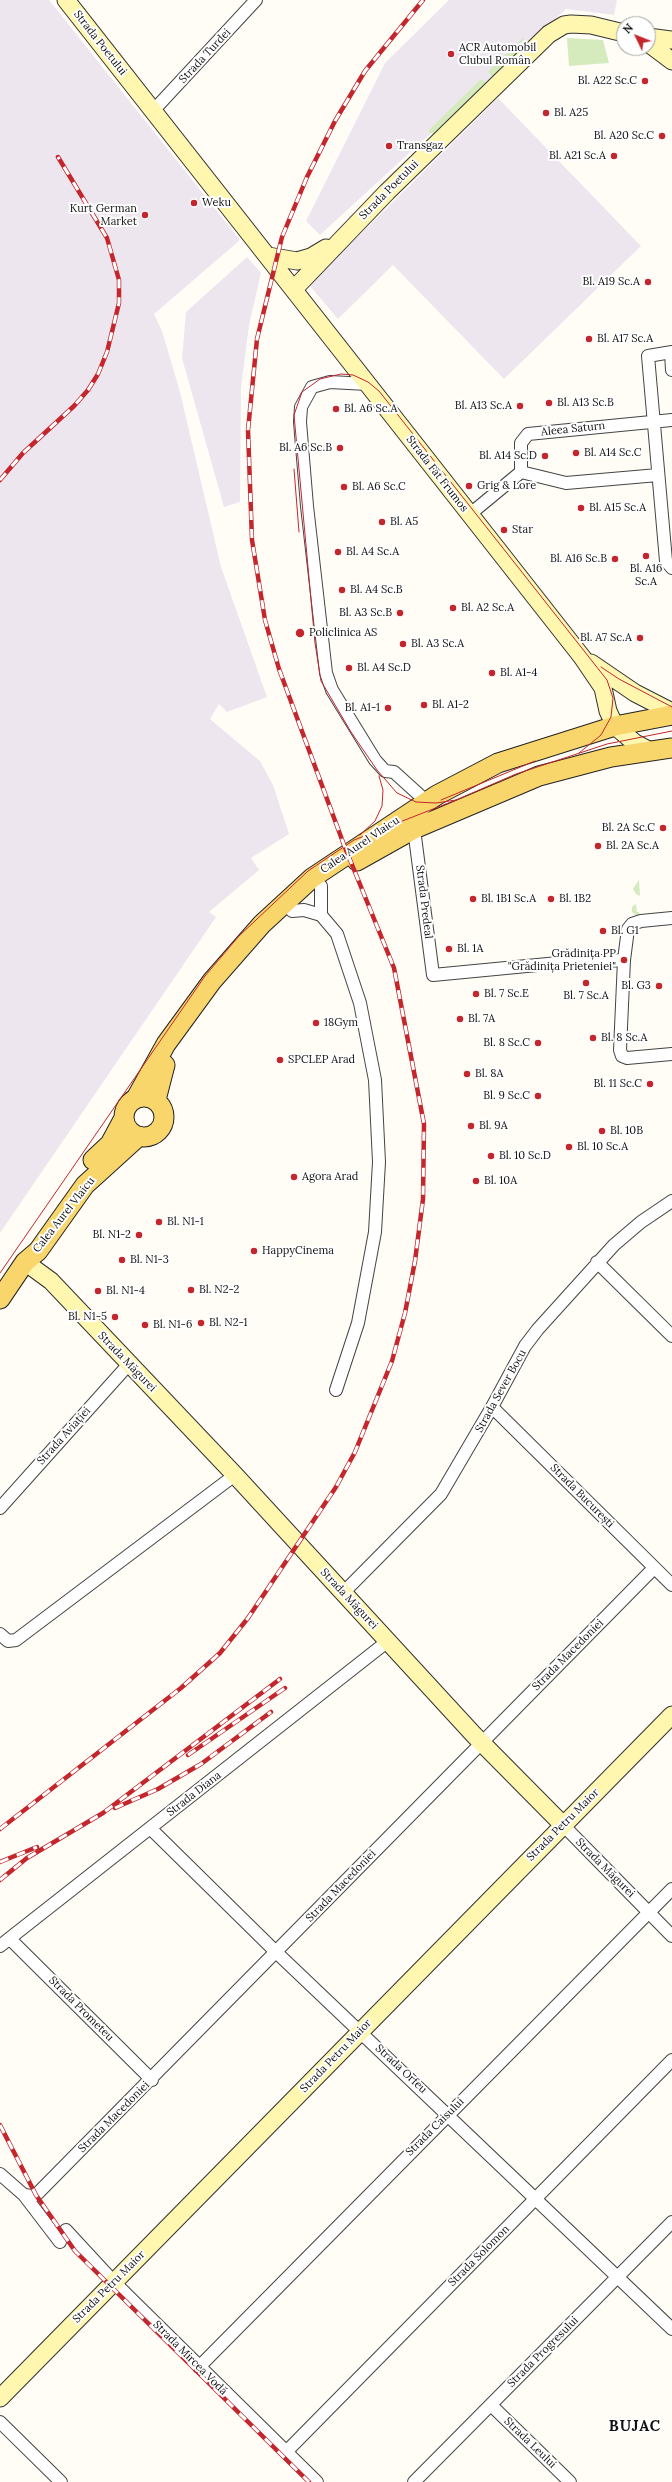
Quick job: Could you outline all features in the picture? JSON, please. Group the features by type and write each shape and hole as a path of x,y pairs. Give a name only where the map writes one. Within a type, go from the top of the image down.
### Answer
{"main road":[{"name":"Calea Aurel Vlaicu","path":"25,1262 25,1252 58,1201 78,1175 110,1144 124,1118 125,1108 136,1098 166,1044 183,1018 212,981 262,924 312,878 426,802 465,779 511,758 615,726 672,713"},
{"name":"Calea Aurel Vlaicu","path":"0,1299 25,1262 38,1251 85,1185 139,1136 154,1134 161,1126 163,1112 156,1100 163,1068 178,1044 228,979 292,911 322,886 352,864 414,829 539,776 604,758 672,748"},
{"path":"136,1098 146,1097 156,1100"},
{"path":"124,1118 128,1130 139,1136"}],"street":[{"name":"Strada Poetului","path":"66,0 294,289 346,234 548,34 564,25 571,24 591,25 616,31"},
{"name":"Strada Turdei","path":"153,110 256,0"},
{"path":"656,37 672,40"},
{"path":"656,49 672,61"},
{"name":"Strada Poetului","path":"268,256 290,261 306,259 346,234"},
{"name":"Strada Făt Frumos","path":"294,289 469,515 582,657 603,688 608,711 615,726 641,747 650,751"},
{"path":"672,370 671,352 648,356 666,561 672,568"},
{"path":"367,384 330,382 312,387 304,398 300,422 307,506 326,673 332,690 368,750 381,767 388,772 394,772 426,802"},
{"name":"Aleea Saturn","path":"521,472 521,443 528,434 672,420"},
{"path":"469,515 521,472 566,483 658,475"},
{"name":"Strada Făt Frumos","path":"582,657 635,693 672,713"},
{"name":"Strada Predeal","path":"414,829 433,975 558,963 624,960"},
{"path":"321,915 322,886"},
{"path":"292,911 304,910 321,915 338,934 360,1003 374,1080 378,1125 378,1199 370,1261 358,1323 336,1390"},
{"path":"672,918 641,921 632,924 628,929 624,960 620,1020 620,1050 622,1056 627,1058 672,1054"},
{"name":"Strada Sever Bocu","path":"343,1593 441,1494 492,1407 525,1346 597,1262 629,1231 672,1201"},
{"name":"Strada Măgurei","path":"25,1262 50,1281 236,1475 482,1743 672,1936"},
{"path":"597,1262 672,1336"},
{"name":"Strada Aviației","path":"0,1508 129,1364"},
{"name":"Strada București","path":"492,1407 672,1585"},
{"path":"0,1634 8,1641 16,1640 236,1475"},
{"name":"Strada Macedoniei","path":"24,2195 33,2196 38,2193 152,2080 654,1568"},
{"name":"Strada Diana","path":"0,1946 388,1641"},
{"name":"Strada Petru Maior","path":"0,2398 672,1715"},
{"name":"Strada Orfeu","path":"150,1828 276,1952 448,2114 672,2329"},
{"name":"Strada Caisului","path":"199,2367 672,1889"},
{"name":"Strada Prometeu","path":"10,1939 152,2080"},
{"name":"Strada Solomon","path":"286,2452 672,2060"},
{"path":"0,2174 24,2195 60,2242"},
{"name":"Strada Progresului","path":"414,2482 672,2222"},
{"name":"Strada Mircea Vodă","path":"66,2230 114,2282 316,2482"},
{"name":"Strada Leului","path":"491,2405 570,2482"},
{"path":"0,2422 61,2482"}],"shaded area":[{"path":"0,0 49,0 240,240 154,314 162,331 180,392 221,567 267,697 227,712 219,704 210,719 260,761 273,785 289,834 251,858 259,870 209,912 216,917 0,1233"},
{"path":"449,0 617,0 614,15 566,9 320,235 306,221 385,63"},
{"path":"498,98 641,246 504,379 393,265 338,319 309,285"},
{"path":"247,257 261,273 249,325 241,388 240,502 224,507 182,358 186,312"}],"green space":[{"path":"523,38 527,44 494,77 491,76 488,72"},
{"path":"567,38 603,40 609,63 569,66"},
{"path":"481,79 486,82 486,85 435,134 429,133 429,130"},
{"path":"639,880 640,896 636,894 633,889"},
{"path":"636,904 640,919 632,912 632,907"}],"tram line":[{"path":"456,800 436,803 416,802 397,793 377,770 351,732 321,681 315,643 294,415 302,392 320,379 341,374 353,375 368,382 379,391 607,680 613,698 611,717 601,735 579,753"},
{"path":"294,469 299,532"},
{"path":"601,667 619,679 672,707"},
{"path":"0,1273 205,976 239,936 308,871 354,840 456,800 516,774 607,744 672,731"},
{"path":"441,800 535,761"},
{"path":"360,835 375,821 382,806 383,790 379,776"}],"railway":[{"path":"0,1829 181,1688 220,1653 248,1618 336,1487 355,1452 392,1361 405,1313 415,1261 423,1199 424,1124 394,968 344,845 279,669 265,620 252,540 248,430 257,339 282,237 307,177 335,121 365,71 423,0"},
{"path":"0,480 23,453 74,406 88,390 98,374 107,352 119,303 119,280 107,238 58,157"},
{"path":"0,1880 27,1858 103,1813 280,1679"},
{"path":"188,1755 285,1688"},
{"path":"115,1808 158,1789 201,1764 271,1712"},
{"path":"0,1862 37,1847"},
{"path":"0,2125 36,2195 75,2251 309,2482"}],"place":[{"name":"ACR Automobil Clubul Român","path":"451,54"},
{"name":"Bl. A22 Sc.C","path":"645,81"},
{"name":"Bl. A25","path":"546,113"},
{"name":"Bl. A20 Sc.C","path":"662,136"},
{"name":"Transgaz","path":"389,146"},
{"name":"Bl. A21 Sc.A","path":"614,156"},
{"name":"Weku","path":"194,203"},
{"name":"Kurt German Market","path":"145,215"},
{"name":"Bl. A19 Sc.A","path":"648,282"},
{"name":"Bl. A17 Sc.A","path":"589,339"},
{"name":"Bl. A13 Sc.B","path":"549,403"},
{"name":"Bl. A13 Sc.A","path":"520,406"},
{"name":"Bl. A6 Sc.A","path":"336,409"},
{"name":"Bl. A6 Sc.B","path":"340,448"},
{"name":"Bl. A14 Sc.C","path":"576,453"},
{"name":"Bl. A14 Sc.D","path":"545,456"},
{"name":"Grig & Lore","path":"469,486"},
{"name":"Bl. A6 Sc.C","path":"344,487"},
{"name":"Bl. A15 Sc.A","path":"581,508"},
{"name":"Bl. A5","path":"382,522"},
{"name":"Star","path":"504,530"},
{"name":"Bl. A4 Sc.A","path":"338,552"},
{"name":"Bl. A16 Sc.A","path":"646,556"},
{"name":"Bl. A16 Sc.B","path":"615,559"},
{"name":"Bl. A4 Sc.B","path":"342,590"},
{"name":"Bl. A2 Sc.A","path":"453,608"},
{"name":"Bl. A3 Sc.B","path":"400,613"},
{"name":"Policlinica AS","path":"300,633"},
{"name":"Bl. A7 Sc.A","path":"640,638"},
{"name":"Bl. A3 Sc.A","path":"403,644"},
{"name":"Bl. A4 Sc.D","path":"349,668"},
{"name":"Bl. A1-4","path":"492,673"},
{"name":"Bl. A1-2","path":"424,705"},
{"name":"Bl. A1-1","path":"388,708"},
{"name":"Bl. 2A Sc.C","path":"663,828"},
{"name":"Bl. 2A Sc.A","path":"598,846"},
{"name":"Bl. 1B1 Sc.A","path":"473,899"},
{"name":"Bl. 1B2","path":"551,899"},
{"name":"Bl. G1","path":"603,931"},
{"name":"Bl. 1A","path":"449,949"},
{"name":"Grădinița PP \"Grădinița Prieteniei\"","path":"624,960"},
{"name":"Bl. 7 Sc.A","path":"586,983"},
{"name":"Bl. G3","path":"659,986"},
{"name":"Bl. 7 Sc.E","path":"476,994"},
{"name":"Bl. 7A","path":"460,1019"},
{"name":"18Gym","path":"316,1023"},
{"name":"Bl. 8 Sc.A","path":"593,1038"},
{"name":"Bl. 8 Sc.C","path":"538,1043"},
{"name":"SPCLEP Arad","path":"280,1060"},
{"name":"Bl. 8A","path":"467,1074"},
{"name":"Bl. 11 Sc.C","path":"650,1084"},
{"name":"Bl. 9 Sc.C","path":"538,1096"},
{"name":"Bl. 9A","path":"471,1126"},
{"name":"Bl. 10B","path":"602,1131"},
{"name":"Bl. 10 Sc.A","path":"569,1147"},
{"name":"Bl. 10 Sc.D","path":"491,1156"},
{"name":"Agora Arad","path":"294,1177"},
{"name":"Bl. 10A","path":"476,1181"},
{"name":"Bl. N1-1","path":"159,1222"},
{"name":"Bl. N1-2","path":"139,1235"},
{"name":"HappyCinema","path":"254,1251"},
{"name":"Bl. N1-3","path":"122,1260"},
{"name":"Bl. N2-2","path":"191,1290"},
{"name":"Bl. N1-4","path":"98,1291"},
{"name":"Bl. N1-5","path":"115,1317"},
{"name":"Bl. N2-1","path":"201,1323"},
{"name":"Bl. N1-6","path":"145,1325"}],"district":[{"name":"BUJAC","path":"635,2427"}]}
